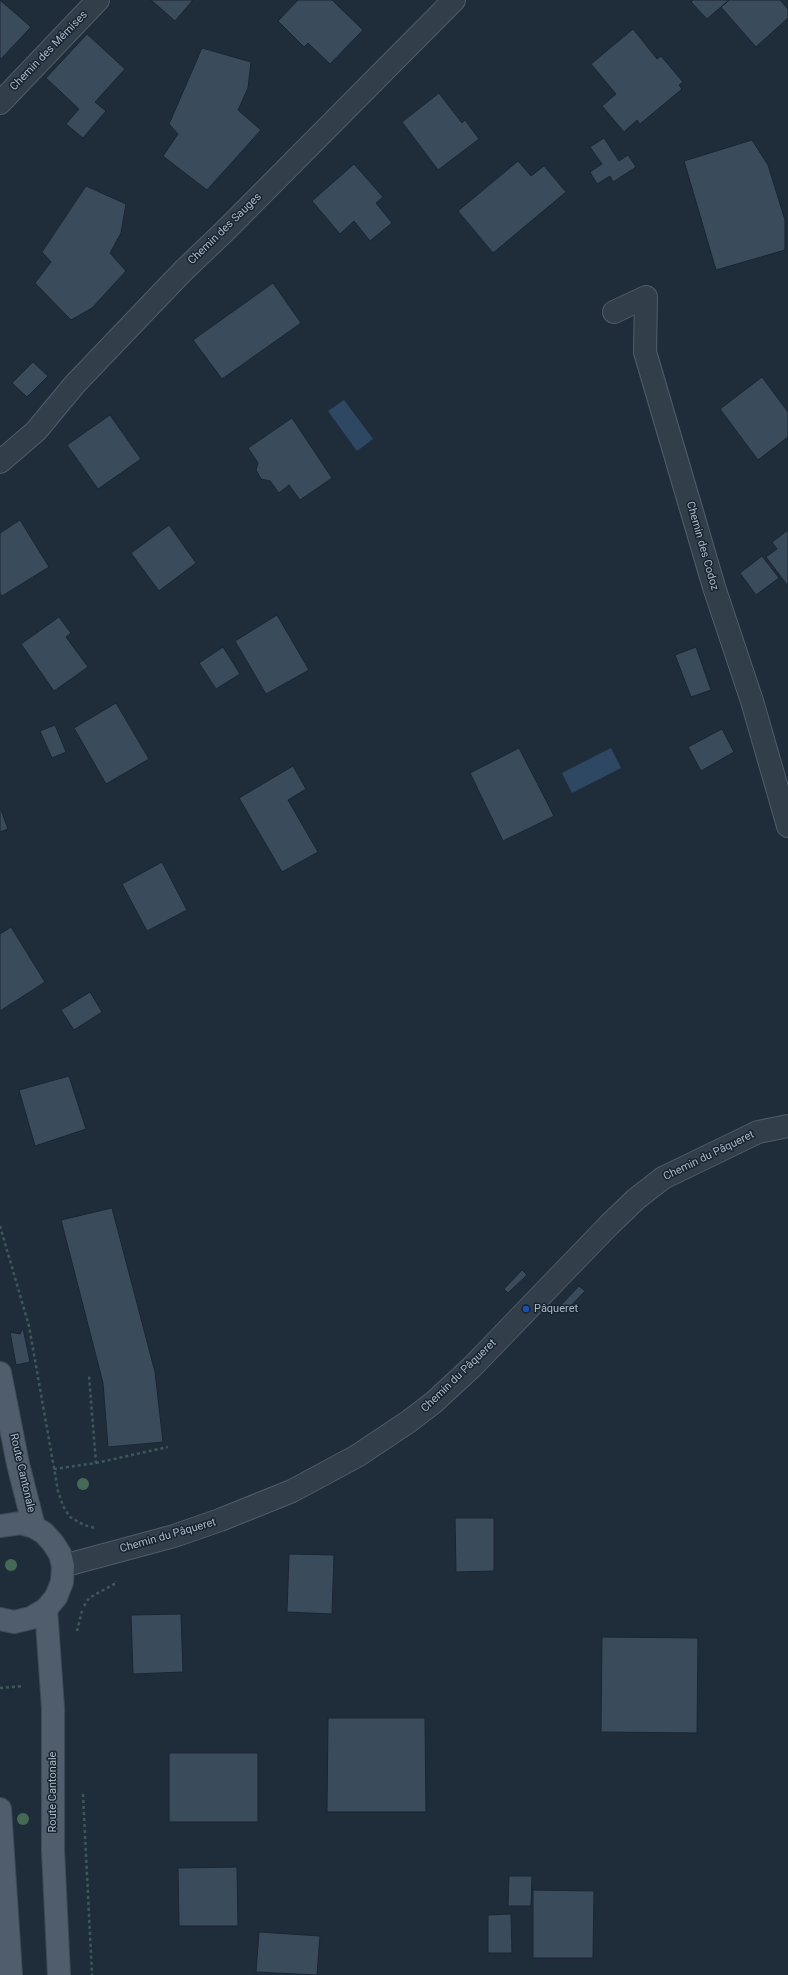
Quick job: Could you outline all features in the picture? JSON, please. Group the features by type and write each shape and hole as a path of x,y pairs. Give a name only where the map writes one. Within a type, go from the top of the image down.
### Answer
{"main road":[{"name":"Route Cantonale","path":"0,1373 18,1464 34,1527"},
{"path":"0,1526 21,1523 34,1527 53,1543 60,1554 63,1566 62,1582 56,1597 46,1609 31,1618 14,1622 0,1619"},
{"name":"Route Cantonale","path":"46,1609 53,1708 53,1851 59,1975"},
{"path":"0,1809 10,1975"}],"street":[{"name":"Chemin des Mémises","path":"0,103 98,0"},
{"name":"Chemin des Sauges","path":"0,462 36,431 75,384 183,271 227,229 454,0"},
{"name":"Chemin des Codoz","path":"614,312 646,297 645,352 714,586 752,701 780,768 788,826"},
{"name":"Chemin du Pâqueret","path":"63,1566 174,1536 220,1520 292,1491 357,1456 408,1422 433,1403 472,1367 584,1249 636,1200 663,1178 758,1132 788,1126"}],"path":[{"path":"0,1226 29,1326 41,1384 52,1459 63,1506 70,1517 84,1525 97,1528"},
{"path":"89,1376 96,1463"},
{"path":"54,1469 96,1463 168,1447"},
{"path":"47,1460 52,1459"},
{"path":"76,1637 82,1610 89,1598 116,1583 115,1577"},
{"path":"0,1688 12,1687"},
{"path":"83,1794 92,1975"}],"water":[{"path":"344,400 373,439 357,451 328,411"},
{"path":"611,748 621,768 572,793 562,773"}],"building":[{"path":"0,0 31,27 1,59 0,58"},
{"path":"151,0 193,0 175,21"},
{"path":"298,0 332,0 363,30 330,64 308,43 304,47 278,21"},
{"path":"693,0 729,0 707,19 691,2"},
{"path":"729,0 780,0 788,9 788,18 756,47 721,7"},
{"path":"633,29 657,59 661,56 683,82 679,85 682,89 640,124 637,120 624,132 602,106 616,94 591,64"},
{"path":"87,34 125,69 95,102 106,111 83,138 66,124 79,109 46,78"},
{"path":"202,48 251,62 248,88 238,110 261,130 207,190 163,156 178,134 169,124"},
{"path":"439,93 462,123 465,120 479,139 438,170 402,122"},
{"path":"604,138 619,161 628,155 636,167 613,182 610,176 597,184 590,172 602,164 590,147"},
{"path":"752,140 768,165 785,220 785,250 716,270 684,161"},
{"path":"518,161 531,176 544,166 566,192 493,253 458,211"},
{"path":"354,164 383,197 376,203 392,223 370,241 354,221 340,234 312,201"},
{"path":"86,186 126,204 121,233 110,253 126,271 92,308 71,320 35,283 51,262 42,252"},
{"path":"273,283 301,323 222,379 193,340"},
{"path":"33,362 48,376 27,397 12,383"},
{"path":"762,377 788,412 788,437 758,460 720,409"},
{"path":"110,415 141,459 98,489 67,445"},
{"path":"292,418 332,478 300,500 289,485 279,493 270,481 261,479 256,470 258,463 248,448"},
{"path":"20,520 49,567 2,596 0,593 0,533"},
{"path":"169,525 196,563 159,591 131,553"},
{"path":"788,530 788,586 766,557 777,549 772,542"},
{"path":"762,556 779,578 756,595 740,573"},
{"path":"277,615 309,670 266,694 235,641"},
{"path":"59,617 71,633 66,637 88,667 54,691 21,644"},
{"path":"223,647 240,674 216,689 199,663"},
{"path":"696,647 711,690 691,697 675,655"},
{"path":"116,703 149,759 106,784 74,728"},
{"path":"55,725 66,752 52,758 40,731"},
{"path":"722,729 734,752 701,771 688,747"},
{"path":"519,748 554,816 503,841 470,773"},
{"path":"293,766 306,789 288,800 318,852 282,872 239,798"},
{"path":"0,807 8,829 0,832"},
{"path":"162,862 187,910 147,931 122,884"},
{"path":"11,927 45,982 0,1011 0,934"},
{"path":"90,992 102,1012 74,1030 61,1010"},
{"path":"69,1076 86,1129 35,1146 19,1090"},
{"path":"112,1208 155,1372 163,1442 108,1447 103,1383 61,1220"},
{"path":"522,1270 527,1275 508,1293 504,1289"},
{"path":"579,1286 585,1291 567,1310 561,1305"},
{"path":"23,1328 30,1362 16,1365 10,1332 20,1334"},
{"path":"455,1518 494,1518 494,1571 456,1572"},
{"path":"289,1554 334,1555 332,1614 287,1612"},
{"path":"181,1614 183,1672 133,1674 131,1615"},
{"path":"602,1637 698,1638 697,1733 601,1732"},
{"path":"328,1718 425,1718 426,1812 327,1812"},
{"path":"169,1753 258,1753 258,1822 169,1822"},
{"path":"237,1867 238,1926 179,1926 178,1868"},
{"path":"509,1876 532,1876 531,1906 508,1906"},
{"path":"533,1890 594,1891 593,1958 533,1958"},
{"path":"511,1914 512,1953 488,1953 488,1915"},
{"path":"259,1932 320,1936 317,1975 256,1972"}],"place":[{"name":"Pâqueret","path":"526,1309"}]}
